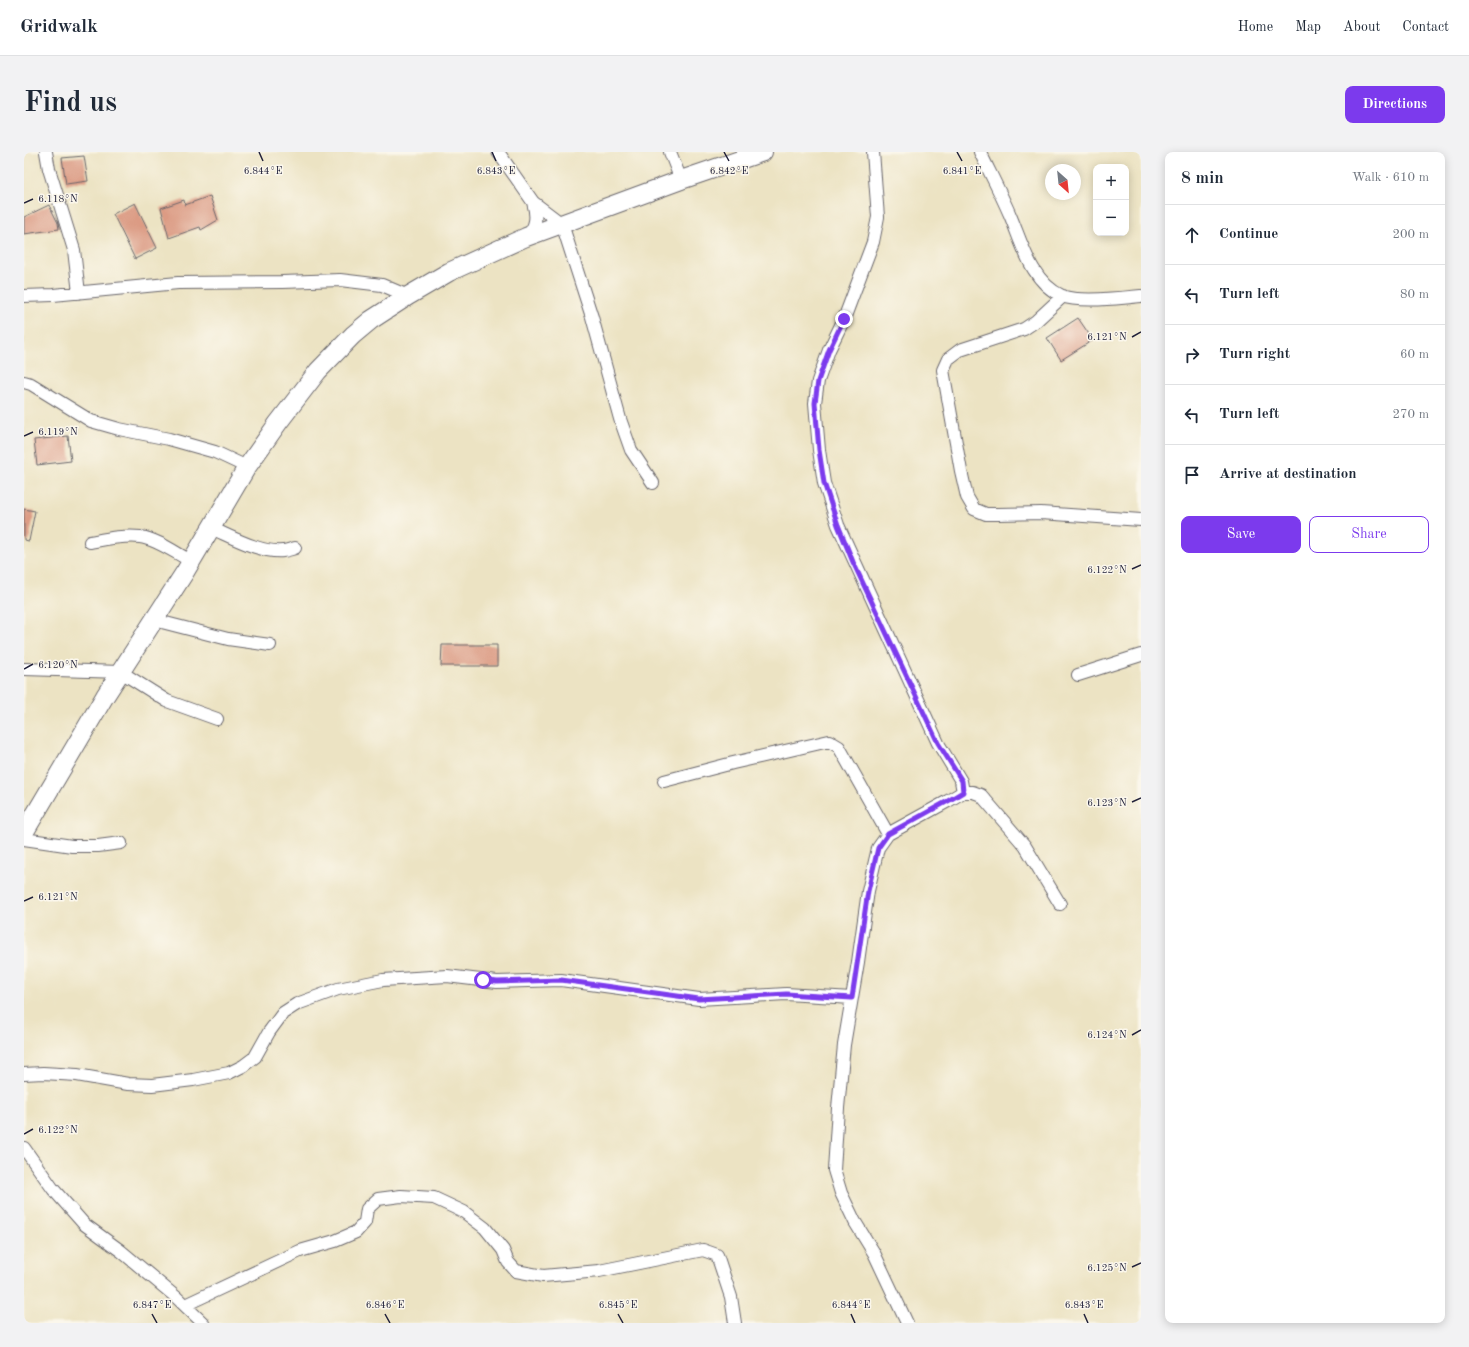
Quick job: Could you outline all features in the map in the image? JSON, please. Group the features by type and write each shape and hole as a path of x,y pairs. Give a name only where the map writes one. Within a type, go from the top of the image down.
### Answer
{"main road":[{"path":"24,833 121,672 212,528 247,467 278,422 318,371 353,335 365,325 408,296 449,272 526,237 681,180 763,152"}],"street":[{"path":"46,152 49,169 74,250 79,293"},
{"path":"498,152 533,202 562,224 592,317 620,419 631,450 653,483"},
{"path":"670,152 681,180"},
{"path":"873,152 878,218 870,249 844,319 829,350 818,381 815,403 819,450 824,483 838,525 938,743 962,781 963,792"},
{"path":"980,152 1010,215 1029,261 1036,273 1048,286 1062,296 1082,299 1141,296"},
{"path":"526,237 536,222 533,202"},
{"path":"24,296 79,293 178,283 340,280 382,285 408,296"},
{"path":"1062,296 1036,321 1024,329 960,350 948,359 944,370 961,471 967,497 974,509 986,514 1041,513 1141,520"},
{"path":"24,382 31,384 91,421 119,429 169,439 215,452 247,467"},
{"path":"212,528 255,547 269,551 283,551 295,548"},
{"path":"90,542 112,538 141,537 154,541 191,561"},
{"path":"154,620 228,638 270,645"},
{"path":"1078,675 1141,655"},
{"path":"24,669 121,672 167,701 217,719"},
{"path":"664,781 733,763 829,741 839,747 888,834"},
{"path":"907,1323 874,1253 855,1222 841,1193 834,1170 844,1046 868,891 878,848 888,834 963,792 973,792 981,795 1025,846 1060,904"},
{"path":"24,839 72,846 98,846 121,843"},
{"path":"24,1074 43,1073 77,1075 128,1084 152,1085 192,1080 229,1073 243,1066 255,1057 269,1032 283,1013 297,1004 338,989 383,980 447,976 497,982 561,980 699,999 786,994 852,998"},
{"path":"24,1148 53,1189 84,1224 121,1252 185,1305 203,1323"},
{"path":"185,1305 300,1251 335,1241 356,1232 365,1222 367,1209 378,1198 401,1196 434,1198 464,1212 486,1228 503,1250 508,1262 516,1271 543,1276 599,1271 703,1250 717,1256 731,1297 735,1323"}],"building":[{"path":"84,156 88,181 66,184 62,158"},
{"path":"210,196 218,220 201,230 200,227 169,238 161,208 184,200 185,205"},
{"path":"135,203 157,248 135,259 113,214"},
{"path":"49,205 58,223 59,229 24,234 24,217"},
{"path":"1078,318 1093,340 1061,360 1047,338"},
{"path":"68,436 71,461 37,465 34,440"},
{"path":"24,509 35,511 29,541 24,540"},
{"path":"442,645 497,645 497,666 441,666"}],"route":[{"path":"483,980 497,982 561,980 699,999 786,994 852,998 868,891 878,848 888,834 963,792 962,781 938,743 853,562 838,525 824,483 819,450 815,403 818,381 829,350 844,319"}]}
